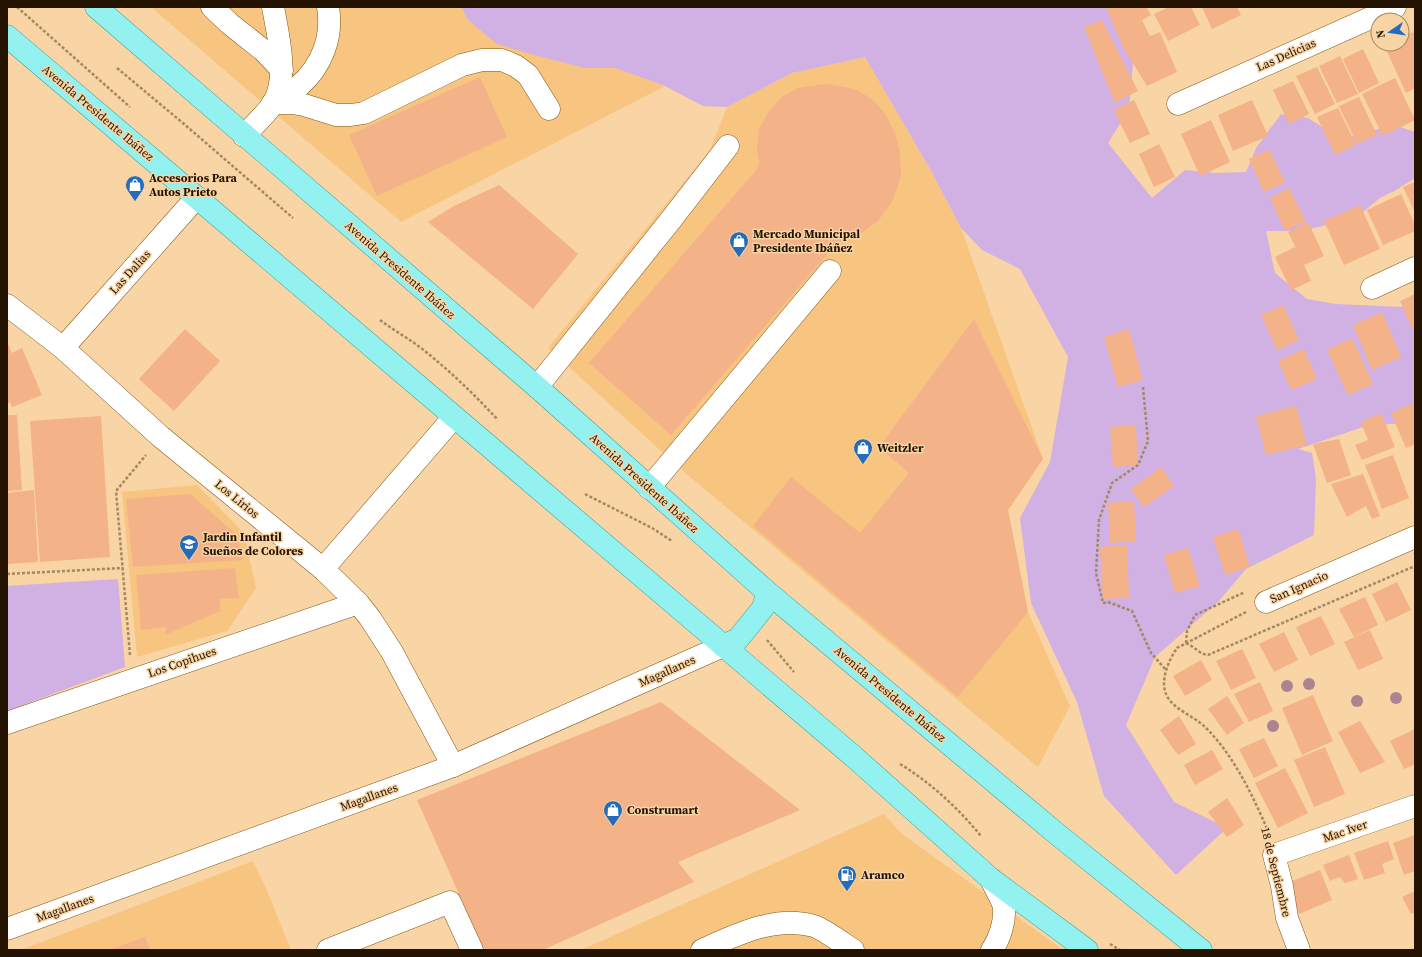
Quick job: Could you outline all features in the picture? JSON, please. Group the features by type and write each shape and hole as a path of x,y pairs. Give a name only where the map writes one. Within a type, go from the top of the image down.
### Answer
{"main road":[{"name":"Avenida Presidente Ibáñez","path":"96,7 537,387 766,591 1057,834 1201,950"},
{"name":"Avenida Presidente Ibáñez","path":"7,36 853,756 991,879 1087,950"},
{"path":"723,646 738,639 763,608 766,591"}],"street":[{"path":"212,7 230,24 264,51 282,70"},
{"path":"273,7 282,70 279,86 273,103"},
{"path":"244,136 273,103 298,87 309,76 321,57 328,41 328,7"},
{"name":"Las Delicias","path":"1178,104 1394,7"},
{"path":"273,103 292,103 304,105 336,115 364,113 462,65 482,60 502,60 516,66 528,75 549,109"},
{"path":"537,387 728,146"},
{"name":"Las Dalias","path":"63,348 197,197"},
{"path":"1372,288 1415,268"},
{"path":"649,488 830,270"},
{"name":"Los Lirios","path":"7,304 63,348 161,437 323,569 358,603 370,618 392,652 453,766"},
{"path":"323,569 454,417"},
{"name":"San Ignacio","path":"1266,602 1415,537"},
{"name":"Los Copihues","path":"7,722 358,603"},
{"name":"Magallanes","path":"7,929 453,766 723,646"},
{"name":"Mac Iver","path":"1274,855 1415,806"},
{"name":"18 de Septiembre","path":"1274,855 1282,886 1287,918 1299,950"},
{"path":"991,879 1004,907 1001,932 997,943 992,950"},
{"path":"328,950 450,902 472,950"},
{"path":"702,950 738,934 756,928 774,924 794,924 814,926 853,950"}],"path":[{"path":"17,7 133,109"},
{"path":"117,68 292,218"},
{"path":"378,318 420,347 446,368 473,393 501,424"},
{"path":"1144,387 1148,441 1138,465 1112,483 1099,520 1096,573 1103,603 1108,602 1132,611 1151,653 1166,671"},
{"path":"132,680 116,491 161,437"},
{"path":"583,494 652,528 674,543"},
{"path":"1195,615 1187,631 1186,643 1193,646 1200,653 1208,655 1415,566"},
{"path":"7,574 123,568"},
{"name":"San Ignacio","path":"1186,643 1266,602"},
{"path":"753,620 782,659 796,674"},
{"name":"18 de Septiembre","path":"1186,643 1177,648 1172,655 1164,675 1164,688 1166,695 1173,704 1204,727 1223,747 1243,779 1268,830 1274,855"},
{"path":"898,762 915,773 933,788 967,820 982,837"},
{"path":"1108,942 1120,950"}],"shaded area":[{"path":"151,7 461,7 468,20 585,68 615,68 665,86 401,222"},
{"path":"461,7 1118,7 1133,64 1129,109 1108,143 1152,198 1185,170 1216,173 1246,172 1256,148 1281,114 1308,118 1341,139 1394,125 1415,132 1415,178 1380,198 1359,215 1340,222 1300,231 1266,231 1275,273 1307,299 1336,304 1405,307 1415,323 1415,422 1366,426 1298,449 1312,453 1316,478 1314,535 1246,569 1218,602 1155,657 1126,725 1174,802 1227,828 1176,875 1104,796 1077,702 1031,603 1020,518 1050,462 1068,357 1020,269 982,250 961,228 930,169 865,57 792,73 727,107 703,106 665,86 615,68 585,68 497,44 468,20"},
{"path":"865,57 930,169 961,228 1043,459 1008,510 1028,612 1070,706 1038,767 683,471 548,348 710,150 727,107 792,73"},
{"name":"Jardin Infantil Sueños de Colores","path":"197,485 244,533 256,588 227,631 137,657 122,492"},
{"path":"118,579 125,667 7,711 7,586"},
{"name":"Aramco","path":"884,814 901,833 1063,950 581,950"},
{"path":"253,861 265,886 291,950 21,950"}],"building":[{"path":"1106,7 1146,7 1151,15 1142,20 1150,36 1160,32 1177,72 1147,86 1123,47"},
{"path":"1169,7 1191,7 1200,25 1168,41 1154,14"},
{"path":"1202,7 1237,7 1241,15 1212,29"},
{"path":"1102,20 1138,91 1115,103 1084,27"},
{"path":"1413,32 1415,35 1415,88 1406,93 1387,52 1410,52 1410,33"},
{"path":"1363,49 1379,83 1359,93 1343,59"},
{"path":"1340,56 1358,94 1337,103 1319,66"},
{"path":"1317,67 1335,104 1315,114 1296,76"},
{"path":"480,77 507,137 377,196 349,135"},
{"path":"1395,78 1415,120 1383,136 1362,94"},
{"path":"1293,81 1309,114 1289,124 1273,90"},
{"path":"827,84 855,89 872,99 884,112 895,133 900,153 901,176 892,202 878,221 860,234 837,243 671,435 589,363 757,169 759,163 757,151 759,129 769,111 782,97 798,88"},
{"path":"1359,97 1377,135 1357,144 1339,106"},
{"path":"1134,100 1150,134 1130,143 1114,110"},
{"path":"1252,100 1268,136 1233,151 1218,115"},
{"path":"1338,108 1356,145 1335,155 1317,117"},
{"path":"1211,120 1230,162 1200,176 1181,134"},
{"path":"1159,144 1175,177 1154,187 1139,154"},
{"path":"1269,149 1285,182 1264,192 1249,159"},
{"path":"1415,182 1415,212 1403,187"},
{"path":"499,185 578,254 533,309 428,222 454,206"},
{"path":"1289,188 1306,221 1285,231 1270,198"},
{"path":"1401,194 1415,225 1415,231 1383,245 1367,210"},
{"path":"1360,205 1380,249 1344,265 1324,221"},
{"path":"1308,222 1324,256 1304,265 1311,281 1291,290 1275,257 1295,247 1298,252 1288,232"},
{"path":"1415,294 1415,335 1400,301"},
{"path":"1283,305 1299,340 1277,350 1261,315"},
{"path":"1382,312 1401,357 1372,370 1353,325"},
{"path":"974,319 1043,459 1008,510 1028,612 958,697 753,526 791,477 860,533 909,473 879,447"},
{"path":"185,329 220,361 174,411 139,379"},
{"path":"1129,329 1143,380 1118,387 1104,337"},
{"path":"1352,338 1373,384 1348,395 1327,350"},
{"path":"7,341 12,353 22,348 42,395 12,407 10,402 7,404"},
{"path":"1304,349 1317,379 1291,390 1278,361"},
{"path":"1415,402 1415,444 1406,448 1391,413"},
{"path":"1296,406 1307,445 1266,455 1256,416"},
{"path":"1381,413 1395,447 1362,460 1355,445 1368,440 1361,422"},
{"path":"7,415 17,415 22,490 7,491"},
{"path":"101,416 110,557 40,562 30,421"},
{"path":"1136,425 1138,465 1113,467 1110,427"},
{"path":"1339,439 1351,475 1327,483 1313,444"},
{"path":"1393,455 1409,498 1382,509 1365,465"},
{"path":"1161,467 1174,486 1144,507 1131,489"},
{"path":"1363,474 1380,516 1372,519 1366,506 1347,517 1331,484"},
{"path":"34,490 38,562 7,564 7,493"},
{"path":"190,494 238,536 242,560 133,567 126,499"},
{"path":"1134,501 1136,541 1110,543 1108,503"},
{"path":"1238,529 1250,567 1225,575 1213,537"},
{"path":"1127,545 1129,598 1103,599 1100,547"},
{"path":"1188,548 1200,586 1175,593 1164,555"},
{"path":"235,568 239,598 220,599 220,611 165,635 166,627 141,630 136,575"},
{"path":"1397,582 1411,610 1386,622 1372,594"},
{"path":"1365,597 1378,625 1354,637 1339,609"},
{"path":"1321,616 1335,644 1310,656 1296,627"},
{"path":"1370,630 1383,659 1358,670 1344,642"},
{"path":"1284,632 1298,660 1274,672 1259,644"},
{"path":"1242,649 1256,678 1231,690 1216,661"},
{"path":"1201,660 1212,680 1185,696 1173,676"},
{"path":"1260,682 1273,711 1249,722 1234,694"},
{"path":"1313,695 1333,741 1302,755 1282,708"},
{"path":"1227,696 1244,723 1227,735 1208,709"},
{"path":"661,702 800,810 678,862 694,882 543,950 484,950 417,800"},
{"path":"1179,716 1196,744 1178,755 1160,730"},
{"path":"1360,721 1385,762 1360,773 1338,732"},
{"path":"1415,729 1415,764 1404,769 1390,741"},
{"path":"1264,738 1278,766 1254,778 1239,749"},
{"path":"1325,747 1345,794 1314,807 1294,760"},
{"path":"1212,750 1223,769 1195,785 1184,765"},
{"path":"1285,768 1308,813 1278,828 1255,783"},
{"path":"1227,798 1244,825 1227,837 1208,812"},
{"path":"1415,835 1415,871 1404,875 1393,843"},
{"path":"1388,841 1394,859 1382,864 1385,873 1364,880 1354,853"},
{"path":"1349,855 1358,879 1345,883 1340,877 1330,881 1323,865"},
{"path":"1320,870 1332,900 1299,914 1287,883"},
{"path":"1415,891 1415,912 1411,914 1402,897"},
{"path":"145,937 150,950 109,950"}],"place":[{"name":"Accesorios Para Autos Prieto","path":"135,202"},
{"name":"Mercado Municipal Presidente Ibáñez","path":"739,258"},
{"name":"Weitzler","path":"863,465"},
{"name":"Jardin Infantil Sueños de Colores","path":"189,561"},
{"name":"Construmart","path":"613,827"},
{"name":"Aramco","path":"847,892"}]}
